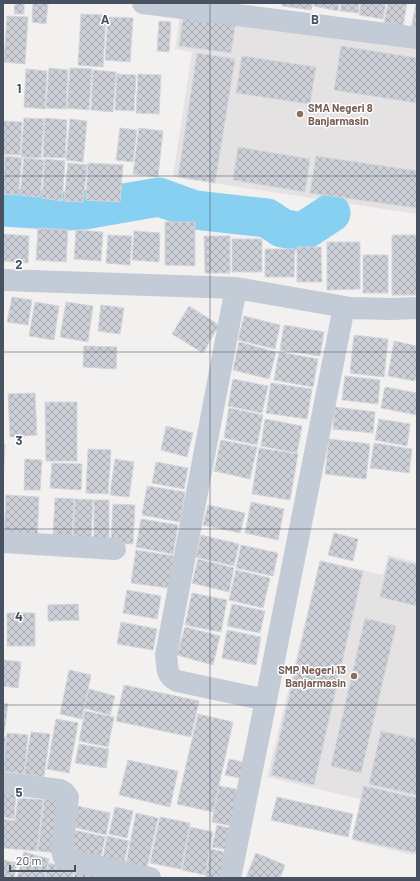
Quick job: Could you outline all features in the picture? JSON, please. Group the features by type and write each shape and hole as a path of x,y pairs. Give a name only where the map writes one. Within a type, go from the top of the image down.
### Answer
{"street":[{"path":"143,3 417,38"},
{"path":"3,280 236,288 344,307 368,309 417,308"},
{"path":"236,288 166,655 168,675 170,678 177,681 266,700"},
{"path":"230,878 344,307"},
{"path":"3,542 115,549"},
{"path":"3,783 60,790 64,792 68,797 62,848 65,859 150,878"}],"shaded area":[{"name":"SMA Negeri 8 Banjarmasin","path":"181,8 417,42 417,214 173,177 192,52 175,49"},
{"name":"SMP Negeri 13 Banjarmasin","path":"388,555 417,562 417,854 412,855 354,841 364,800 267,777 320,560 383,575"}],"building":[{"path":"15,3 24,3 24,14 14,14"},
{"path":"33,3 48,4 46,24 32,22"},
{"path":"282,3 313,3 311,10 282,6"},
{"path":"315,3 339,3 338,11 314,6"},
{"path":"341,3 359,3 358,13 340,11"},
{"path":"361,3 386,3 383,19 359,15"},
{"path":"388,3 407,3 403,26 384,22"},
{"path":"417,3 417,30 411,29"},
{"path":"184,12 236,20 231,53 179,46"},
{"path":"81,14 106,15 103,67 78,65"},
{"path":"7,16 28,17 25,64 4,62"},
{"path":"108,17 133,18 130,62 105,60"},
{"path":"159,21 171,22 169,52 157,51"},
{"path":"341,46 417,58 417,103 334,90"},
{"path":"197,53 235,59 215,183 178,177"},
{"path":"242,56 316,67 310,104 236,93"},
{"path":"49,68 68,70 66,109 46,108"},
{"path":"70,68 92,69 89,110 67,108"},
{"path":"26,69 47,71 45,109 24,107"},
{"path":"93,70 116,72 113,112 91,110"},
{"path":"117,74 136,75 134,111 115,110"},
{"path":"138,74 161,75 159,114 136,113"},
{"path":"24,118 44,119 41,158 21,157"},
{"path":"45,118 67,120 65,158 43,157"},
{"path":"70,119 87,121 83,162 66,160"},
{"path":"3,121 22,122 20,155 3,154"},
{"path":"120,128 137,130 133,162 116,160"},
{"path":"139,128 163,131 158,177 133,174"},
{"path":"238,147 310,159 305,192 233,180"},
{"path":"5,156 22,158 18,195 3,194"},
{"path":"316,156 417,171 417,208 310,193"},
{"path":"24,158 44,160 40,197 20,195"},
{"path":"45,159 65,161 62,201 42,198"},
{"path":"68,163 87,165 83,202 64,201"},
{"path":"88,163 123,165 120,202 86,200"},
{"path":"165,222 195,222 195,266 165,265"},
{"path":"38,228 68,230 66,262 36,260"},
{"path":"76,230 103,232 101,261 74,259"},
{"path":"134,231 160,233 159,262 132,260"},
{"path":"3,234 29,236 28,263 3,261"},
{"path":"108,235 132,236 130,265 106,263"},
{"path":"392,235 417,235 417,295 392,295"},
{"path":"204,236 230,236 230,273 205,273"},
{"path":"232,239 262,239 262,272 232,272"},
{"path":"327,242 360,242 360,289 327,290"},
{"path":"297,247 321,247 322,282 297,282"},
{"path":"265,249 295,249 294,277 265,277"},
{"path":"363,255 388,255 388,293 363,293"},
{"path":"12,297 32,300 28,325 7,322"},
{"path":"35,302 59,306 54,340 29,336"},
{"path":"66,302 93,306 88,342 60,337"},
{"path":"101,305 124,308 120,334 98,331"},
{"path":"189,306 219,325 203,353 172,334"},
{"path":"244,316 280,325 275,349 238,340"},
{"path":"284,325 324,332 320,356 280,350"},
{"path":"354,335 388,339 384,377 350,373"},
{"path":"394,341 417,346 417,370 415,381 388,376"},
{"path":"239,342 276,352 269,379 233,370"},
{"path":"84,346 117,347 116,369 83,367"},
{"path":"279,352 318,359 313,387 274,380"},
{"path":"345,376 380,380 378,404 342,400"},
{"path":"233,379 268,386 262,413 228,406"},
{"path":"271,383 312,389 307,419 266,413"},
{"path":"385,387 417,393 417,415 381,408"},
{"path":"35,393 37,435 10,437 8,394"},
{"path":"45,402 77,402 77,461 46,461"},
{"path":"335,407 375,412 373,433 333,429"},
{"path":"229,408 263,415 257,445 224,438"},
{"path":"265,419 302,426 297,453 261,446"},
{"path":"379,419 410,424 407,446 375,440"},
{"path":"166,426 193,433 187,457 161,450"},
{"path":"329,439 370,444 366,479 325,474"},
{"path":"221,440 257,447 250,479 214,471"},
{"path":"374,443 412,449 409,473 370,468"},
{"path":"3,444 5,444 3,483"},
{"path":"259,448 298,454 290,500 252,494"},
{"path":"88,449 111,450 108,494 86,493"},
{"path":"25,459 42,460 40,490 24,490"},
{"path":"115,459 134,462 129,497 110,495"},
{"path":"156,462 188,468 184,489 152,483"},
{"path":"52,463 82,464 81,490 50,488"},
{"path":"147,486 185,492 180,522 142,515"},
{"path":"6,495 39,497 37,541 4,539"},
{"path":"55,498 74,499 72,538 53,537"},
{"path":"75,499 93,500 91,539 73,539"},
{"path":"94,500 109,500 109,540 94,540"},
{"path":"251,502 284,509 278,540 245,533"},
{"path":"113,504 135,505 133,544 111,543"},
{"path":"208,505 245,513 240,533 203,525"},
{"path":"141,519 178,525 173,554 136,547"},
{"path":"334,533 358,539 353,561 328,555"},
{"path":"201,535 239,544 234,566 196,557"},
{"path":"241,545 278,553 273,576 236,568"},
{"path":"136,550 174,556 169,588 131,583"},
{"path":"389,558 417,565 417,606 380,597"},
{"path":"198,559 234,568 229,592 192,583"},
{"path":"320,561 363,571 314,785 271,775"},
{"path":"236,570 270,578 263,608 229,600"},
{"path":"127,590 161,596 157,619 123,613"},
{"path":"192,593 227,600 221,632 185,625"},
{"path":"78,604 79,620 48,621 48,605"},
{"path":"232,604 265,611 260,633 227,626"},
{"path":"7,613 35,613 35,646 7,646"},
{"path":"365,618 396,626 361,773 331,766"},
{"path":"121,622 157,629 153,650 117,644"},
{"path":"185,627 220,636 213,665 177,655"},
{"path":"227,630 261,637 256,665 222,658"},
{"path":"3,660 21,662 18,688 3,686"},
{"path":"69,670 91,675 82,719 60,714"},
{"path":"124,685 199,701 191,737 116,721"},
{"path":"89,689 115,696 110,715 84,708"},
{"path":"3,703 8,704 4,734 3,734"},
{"path":"85,711 114,717 108,747 79,741"},
{"path":"198,714 233,722 213,812 177,804"},
{"path":"56,719 78,723 69,773 47,769"},
{"path":"381,731 417,739 417,795 369,784"},
{"path":"31,732 50,734 44,777 24,774"},
{"path":"7,733 28,735 24,774 3,771"},
{"path":"3,737 6,737 3,762"},
{"path":"79,744 109,749 106,768 75,763"},
{"path":"229,759 248,763 244,779 225,775"},
{"path":"128,760 178,771 170,807 119,795"},
{"path":"219,786 241,790 233,826 212,822"},
{"path":"364,786 417,798 417,853 352,839"},
{"path":"3,791 16,793 14,819 3,817"},
{"path":"45,793 63,795 56,853 38,851"},
{"path":"277,797 353,814 348,837 271,820"},
{"path":"18,798 43,800 37,851 3,848 3,819 15,821"},
{"path":"77,806 110,813 106,835 73,827"},
{"path":"115,807 133,811 127,838 109,834"},
{"path":"136,813 158,818 147,868 126,864"},
{"path":"160,817 190,823 181,869 150,863"},
{"path":"217,825 234,829 230,850 212,847"},
{"path":"190,827 213,832 205,875 182,870"},
{"path":"70,829 105,837 100,862 64,854"},
{"path":"107,836 129,841 123,867 102,863"},
{"path":"211,849 229,853 224,878 205,878"},
{"path":"24,852 49,859 44,878 17,878"},
{"path":"256,853 285,865 280,878 246,878"},
{"path":"3,860 17,863 14,878 3,878"},
{"path":"49,863 74,869 72,878 45,878"},
{"path":"76,869 98,875 97,878 74,878"}],"waterway":[{"path":"3,207 66,211 84,210 159,197 195,210 267,218 282,228 302,232 331,213"}],"place":[{"name":"SMA Negeri 8 Banjarmasin","path":"300,114"},
{"name":"SMP Negeri 13 Banjarmasin","path":"354,676"}]}
